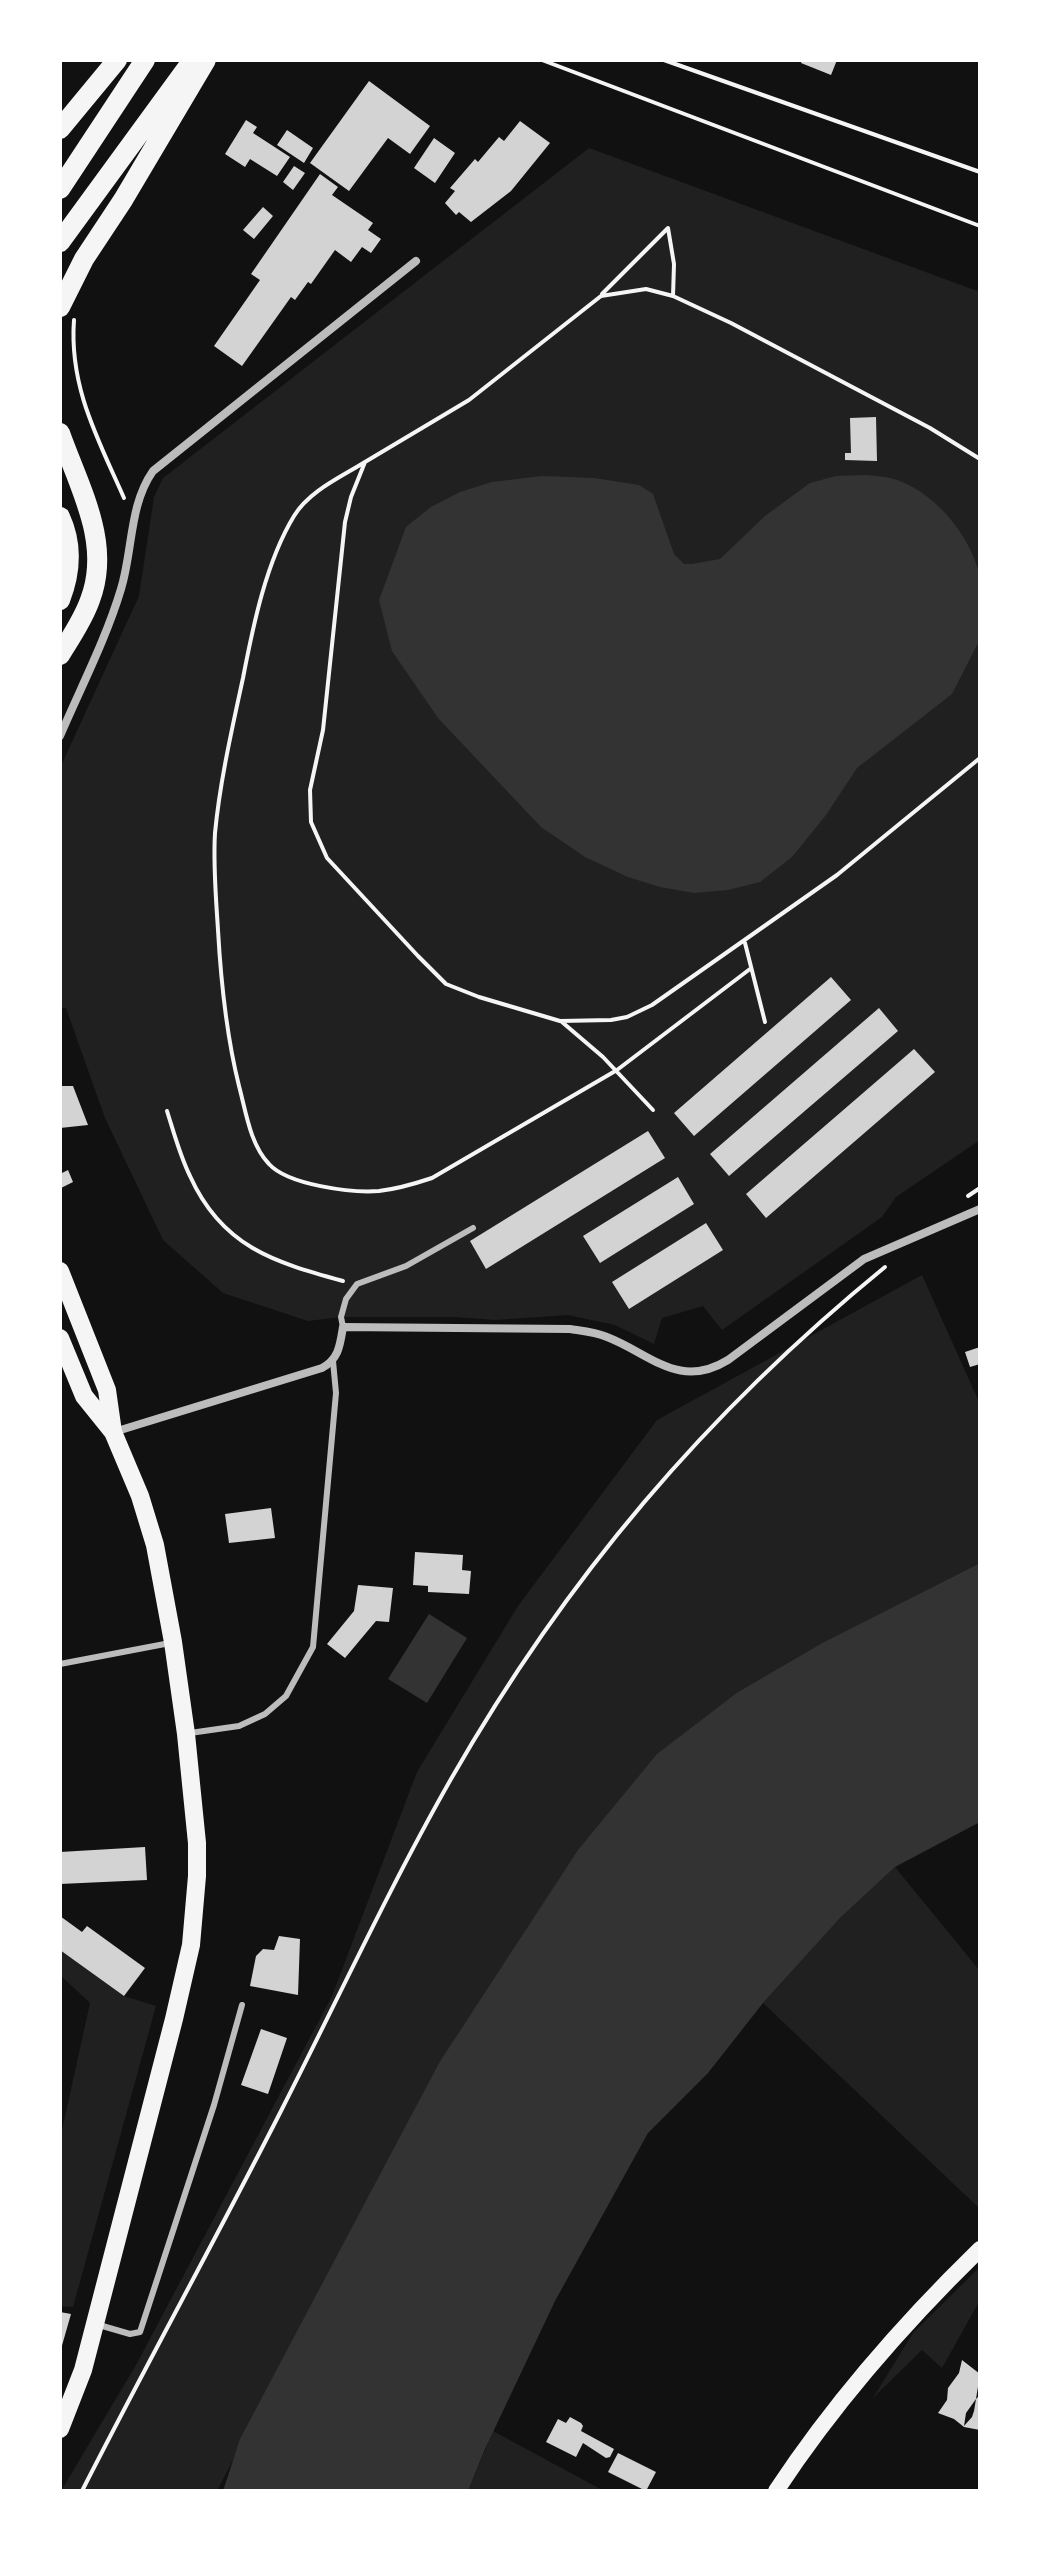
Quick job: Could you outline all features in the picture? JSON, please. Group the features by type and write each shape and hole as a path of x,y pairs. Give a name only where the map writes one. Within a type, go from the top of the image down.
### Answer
{"highway":[{"path":"60,129 117,60"},
{"path":"60,189 145,60"},
{"path":"60,242 193,60"},
{"path":"67,312 84,259 123,200 206,60"},
{"path":"60,433 93,522 98,562 91,599 60,655"},
{"path":"60,517 70,551 67,578 60,600"}],"main road":[{"path":"60,1271 107,1390 113,1432 140,1496 155,1545 186,1734 197,1857 191,1945 95,2324 78,2386 60,2429"},
{"path":"60,1338 84,1396 113,1432"},
{"path":"776,2491 815,2435 890,2342 980,2249"}],"street":[{"path":"60,736 115,606 127,567 140,493 157,466 416,261"},
{"path":"113,1432 322,1368 333,1361 339,1350 343,1327 570,1329 607,1337 675,1370 706,1371 728,1360 864,1259 980,1209"}],"lane":[{"path":"343,1327 341,1317 346,1299 357,1284 406,1266 473,1228"},
{"path":"186,1734 239,1726 265,1714 286,1696 313,1647 336,1393 333,1361"},
{"path":"60,1664 173,1642"},
{"path":"95,2324 130,2334 140,2332 214,2105 242,2005"}],"path":[{"path":"542,60 980,226"},
{"path":"664,60 980,172"},
{"path":"673,296 674,264 668,228 601,296 469,400 311,497 294,516 257,615 220,789 215,872 224,1007 232,1056 259,1152 280,1173 304,1181 375,1191 400,1188 432,1178 470,1158 548,1108 617,1070 750,969"},
{"path":"601,296 646,289 673,296 916,420 980,459"},
{"path":"67,312 82,401 135,518"},
{"path":"365,462 345,522 323,730 310,790 311,822 327,858 446,984 560,1021 594,1022 627,1017 663,998 837,875 980,758"},
{"path":"745,942 765,1022"},
{"path":"560,1021 617,1070 653,1110"},
{"path":"167,1111 189,1175 210,1210 226,1228 255,1251 276,1261 357,1284"},
{"path":"82,2491 451,1779 520,1668 602,1552 703,1433 819,1321 889,1264"}],"shaded area":[{"path":"589,148 980,292 980,1140 896,1197 882,1217 722,1330 703,1306 662,1318 654,1344 615,1325 568,1315 495,1320 341,1317 308,1321 223,1293 163,1240 105,1118 66,1008 60,1008 60,768 139,596 154,497 163,478"},
{"path":"865,475 906,483 935,503 959,530 980,577 978,643 952,694 857,768 826,815 792,857 760,882 728,890 694,893 628,877 585,857 541,827 438,718 392,651 379,600 406,527 431,507 460,492 492,482 542,476 594,478 639,485 653,494 674,554 684,564 692,564 720,559 765,516 810,483 836,476"},
{"path":"922,1275 980,1404 980,1563 822,1643 738,1692 439,2063 217,2491 61,2491 136,2365 332,1996 417,1772 518,1606 657,1420"},
{"path":"980,1563 980,1822 895,1867 840,1918 763,2003 708,2073 648,2133 555,2301 468,2491 223,2491 240,2439 439,2063 578,1850 657,1754 738,1692 822,1643"},
{"path":"429,1614 467,1638 427,1703 388,1679"},
{"path":"895,1867 980,1971 980,2209 763,2003 840,1918"},
{"path":"60,1950 124,1996 156,2006 73,2307 60,2306 60,2139 90,2003 60,1975"},
{"path":"980,2267 980,2300 942,2368 922,2350 873,2398 913,2333"},
{"path":"493,2431 604,2491 468,2491"}],"building":[{"path":"802,60 837,60 831,75 801,63"},
{"path":"369,81 430,126 410,154 388,138 349,191 310,163"},
{"path":"246,120 257,127 253,133 290,157 277,176 250,159 245,167 225,154"},
{"path":"520,121 550,143 511,191 471,222 459,212 456,215 445,203 455,191 450,188 475,159 478,162 499,137 504,141"},
{"path":"287,130 313,148 304,163 277,145"},
{"path":"434,138 455,153 435,183 414,168"},
{"path":"294,166 305,173 293,190 283,182"},
{"path":"320,174 338,187 332,195 373,223 368,230 381,239 371,253 362,247 351,262 335,250 311,284 308,282 295,300 291,297 242,366 214,346 260,280 251,274"},
{"path":"263,207 273,216 254,239 243,230"},
{"path":"876,417 877,461 845,460 845,453 851,453 850,418"},
{"path":"831,977 851,1000 694,1136 674,1113"},
{"path":"879,1008 898,1031 729,1176 710,1154"},
{"path":"914,1049 935,1072 766,1218 746,1194"},
{"path":"60,1086 73,1086 88,1125 60,1128"},
{"path":"648,1131 665,1158 486,1269 470,1241"},
{"path":"68,1170 73,1182 61,1188 60,1174"},
{"path":"678,1177 694,1204 600,1263 583,1236"},
{"path":"706,1223 723,1250 629,1309 612,1282"},
{"path":"980,1347 980,1364 970,1367 965,1352"},
{"path":"271,1508 275,1538 229,1543 225,1514"},
{"path":"415,1552 463,1555 462,1570 471,1571 469,1594 428,1592 428,1586 413,1585"},
{"path":"358,1585 393,1588 389,1622 376,1621 345,1658 327,1644 354,1611"},
{"path":"145,1847 147,1880 60,1884 60,1852"},
{"path":"60,1916 82,1932 87,1926 145,1968 124,1996 60,1950"},
{"path":"279,1936 300,1939 298,1995 250,1986 256,1956 263,1949 274,1950"},
{"path":"261,2029 287,2038 268,2094 241,2085"},
{"path":"60,2312 71,2314 61,2349 60,2349"},
{"path":"962,2360 980,2374 976,2399 980,2395 980,2430 964,2427 938,2413 947,2400 948,2388 959,2373","holes":["976,2399 972,2417 964,2426 966,2413"]},
{"path":"570,2417 581,2423 581,2431 614,2449 610,2457 606,2458 583,2443 576,2457 546,2442 558,2419 566,2423"},
{"path":"618,2453 656,2472 646,2491 608,2472"}]}
